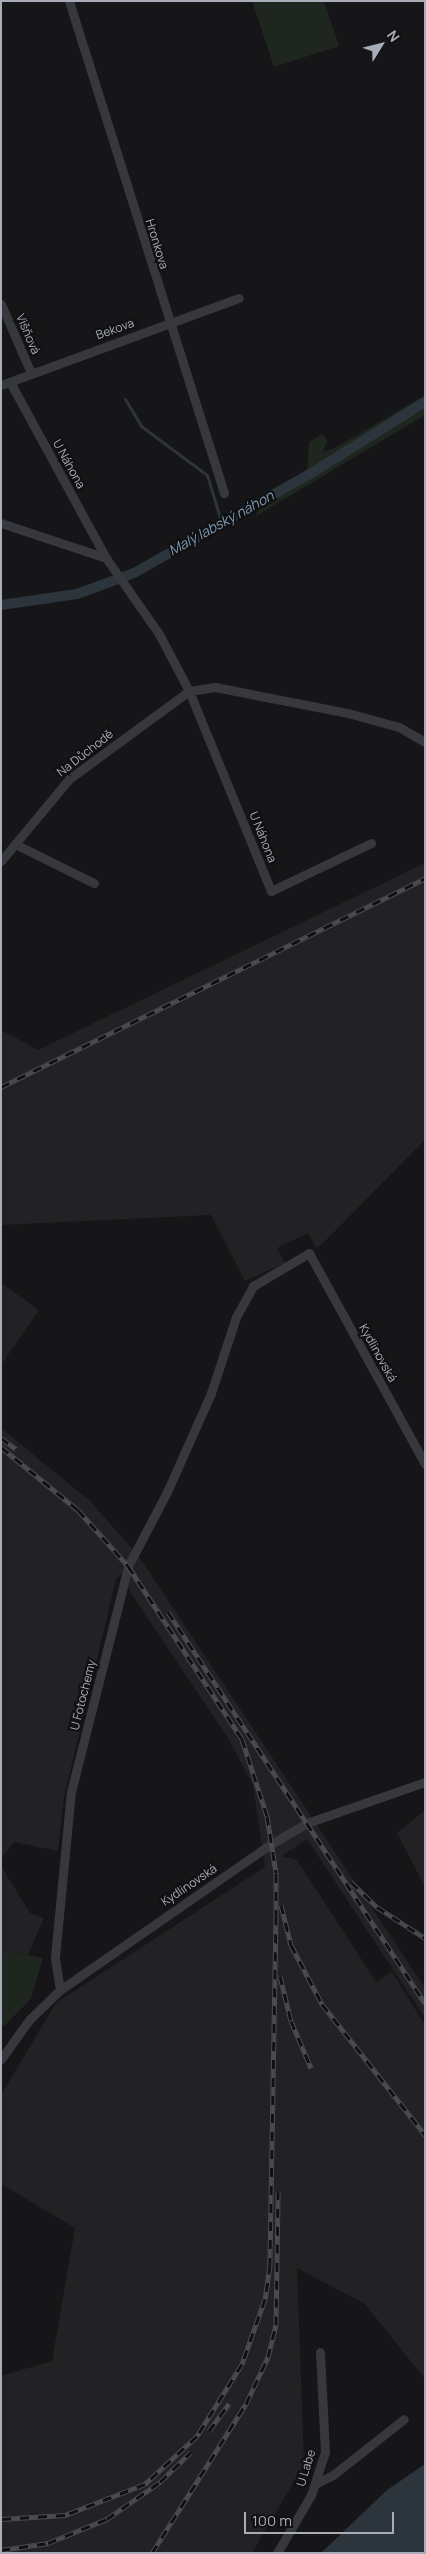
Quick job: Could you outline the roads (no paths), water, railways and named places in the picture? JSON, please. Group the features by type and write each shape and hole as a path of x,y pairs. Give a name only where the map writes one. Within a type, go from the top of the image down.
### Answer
{"street":[{"name":"Hronkova","path":"68,1 168,323 224,493"},
{"name":"Bekova","path":"6,383 239,298"},
{"name":"Višňová","path":"1,304 31,373"},
{"name":"U Náhona","path":"6,383 106,558 127,585 189,691 271,891 371,844"},
{"path":"1,522 106,558"},
{"path":"189,691 215,688 348,713 399,728 425,742"},
{"name":"Na Důchodě","path":"1,861 69,779 189,691"},
{"path":"1,845 13,847 94,883"},
{"name":"U Fotochemy","path":"60,1990 55,1957 71,1792 128,1566 199,1422 247,1294 308,1253"},
{"name":"Kydlinovská","path":"308,1253 425,1464"},
{"name":"Kydlinovská","path":"1,2059 29,2020 60,1990 296,1829 425,1782"},
{"name":"U Labe","path":"277,2553 315,2484 325,2452 320,2352"},
{"path":"315,2484 333,2475 404,2419"}],"waterway":[{"path":"125,399 141,426 207,475 221,521"},
{"name":"Malý labský náhon","path":"1,605 77,594 134,573 310,474 425,402"}],"railway":[{"path":"1,1087 425,878"},
{"path":"1,1438 16,1449"},
{"path":"1,1447 78,1510 128,1566 242,1739 267,1816 276,1873 270,2265 265,2299 242,2364 197,2436 145,2484 65,2515 1,2519"},
{"path":"168,1612 425,2003"},
{"path":"351,1882 377,1907 425,1938"},
{"path":"281,1905 291,1945 322,2004 425,2135"},
{"path":"280,1976 291,2021 311,2068"},
{"path":"152,2553 246,2404 268,2357 276,2325 278,2192"},
{"path":"209,2431 229,2403"},
{"path":"1,2550 48,2543 107,2519 160,2482 191,2452"}]}
